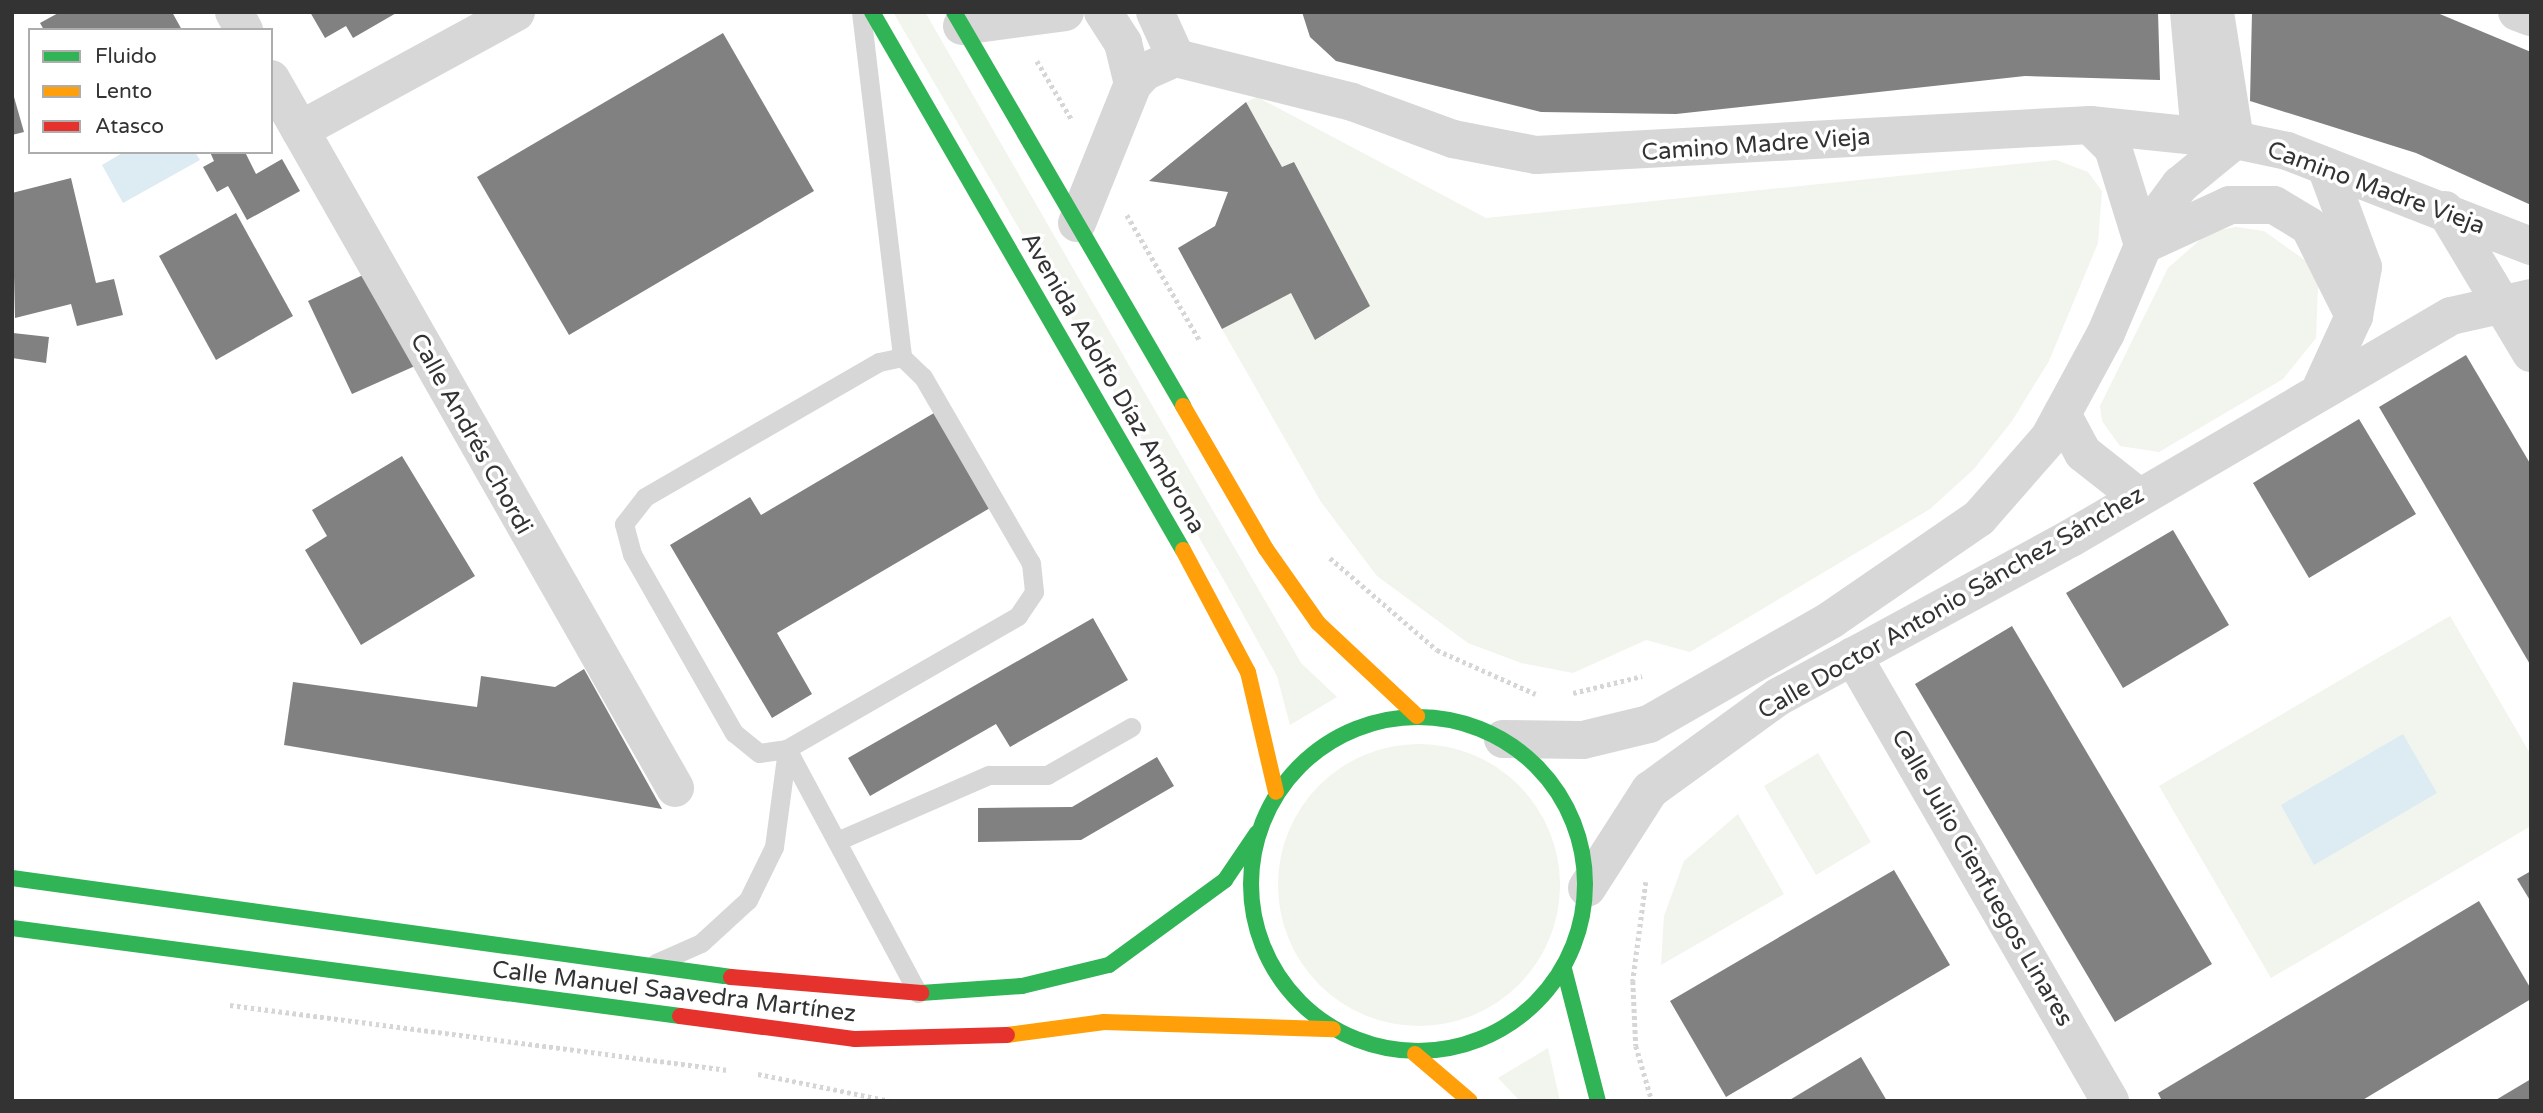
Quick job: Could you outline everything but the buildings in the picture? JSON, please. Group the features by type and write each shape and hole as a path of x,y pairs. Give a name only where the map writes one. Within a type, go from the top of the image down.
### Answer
{"main road":[{"name":"Avenida Adolfo Díaz Ambrona","path":"872,12 1200,579 1248,672 1276,792"},
{"name":"Avenida Adolfo Díaz Ambrona","path":"958,19 1273,559 1318,622 1417,716"},
{"path":"1415,1054 1480,1042 1528,1013 1564,969 1583,922 1587,888 1580,837 1541,770 1503,739 1456,720 1417,716 1367,724 1305,758 1276,792 1257,833 1249,882 1261,947 1292,997 1333,1029 1415,1054 1470,1101"},
{"name":"Calle Manuel Saavedra Martínez","path":"12,878 642,969 918,993 1022,986 1109,965 1225,880 1257,833"},
{"name":"Calle Manuel Saavedra Martínez","path":"12,928 855,1039 998,1036 1104,1022 1333,1029"},
{"path":"1564,969 1598,1101"}],"street":[{"path":"234,12 243,28"},
{"path":"300,130 516,12"},
{"path":"958,19 1012,18 1065,12"},
{"path":"1103,12 1123,43 1133,84"},
{"path":"1077,223 1101,171 1133,84 1144,72 1176,58 1155,12"},
{"path":"2189,12 2217,137"},
{"path":"2215,12 2217,137"},
{"name":"Camino Madre Vieja","path":"1176,58 1352,102 1453,139 1536,155 2090,125 2217,137 2326,167 2531,246"},
{"name":"Calle Andrés Chordi","path":"273,83 675,788"},
{"path":"2090,125 2113,148 2143,246 2230,205 2274,205 2309,226 2354,316"},
{"name":"Calle Doctor Antonio Sánchez Sánchez","path":"1503,739 1583,740 1666,715 1832,618 1979,518 2062,414 2143,246 2180,185 2217,137"},
{"path":"2322,386 2354,316 2363,267 2326,167"},
{"path":"2445,211 2516,301 2531,354"},
{"name":"Calle Doctor Antonio Sánchez Sánchez","path":"1587,888 1650,790 1778,697 2139,497 2322,386 2451,316 2516,301"},
{"path":"2062,414 2083,453 2139,497"},
{"name":"Calle Julio Cienfuegos Linares","path":"1853,656 2110,1101"}],"lane":[{"path":"860,12 902,357 923,377 1031,563 1034,593 1018,616 787,748 759,753 734,733 632,554 624,524 645,497 879,362 902,357"},
{"path":"837,841 989,775 1047,775 1131,727"},
{"path":"787,748 918,993"},
{"path":"642,969 701,943 748,900 774,846 787,748"}],"path":[{"path":"1012,18 1206,351"},
{"path":"1323,550 1347,578 1437,650 1492,678 1550,694"},
{"path":"1563,693 1634,674 1646,677 1666,715"},
{"path":"1648,876 1639,901 1633,981 1636,1046 1652,1101"},
{"path":"216,1002 758,1074 891,1101"}],"shaded area":[{"path":"893,12 925,12 1301,663 1337,697 1290,725 1277,676 1229,589"},
{"path":"1257,97 1486,218 2056,160 2088,172 2102,191 2098,243 2049,361 2012,421 1974,469 1930,509 1690,652 1646,640 1573,673 1521,663 1468,643 1377,576 1321,502 1222,329 1291,293 1316,340 1370,306 1294,162 1282,167 1246,102"},
{"path":"121,154 196,154 200,160 123,203 102,165"},
{"path":"2236,227 2264,231 2306,261 2318,285 2316,338 2283,379 2159,452 2120,446 2102,421 2100,406 2168,268 2209,232"},
{"path":"2450,616 2531,755 2531,826 2271,978 2159,786"},
{"path":"2403,734 2437,793 2314,865 2281,805"},
{"path":"1419,744 1446,747 1473,755 1508,776 1528,796 1549,831 1557,858 1560,885 1557,912 1549,939 1528,974 1508,994 1473,1015 1446,1023 1419,1026 1392,1023 1365,1015 1330,994 1310,974 1289,939 1281,912 1278,885 1281,858 1289,831 1310,796 1330,776 1365,755 1392,747"},
{"path":"1818,753 1871,842 1816,875 1764,786"},
{"path":"1738,814 1784,894 1661,965 1664,916 1684,861"},
{"path":"1548,1048 1560,1101 1520,1101 1498,1078"}],"traffic: fast":[{"path":"872,12 1183,550"},
{"path":"954,12 1183,406"},
{"path":"1418,717 1451,720 1482,729 1511,745 1536,766 1557,791 1573,820 1582,851 1585,884 1582,917 1573,948 1557,977 1536,1002 1511,1023 1482,1039 1451,1048 1418,1051 1385,1048 1354,1039 1325,1023 1300,1002 1279,977 1263,948 1254,917 1251,884 1254,851 1263,820 1279,791 1300,766 1325,745 1354,729 1385,720 1418,717"},
{"path":"921,993 1022,986 1109,965 1225,880 1257,833"},
{"path":"12,878 731,977"},
{"path":"12,928 680,1016"},
{"path":"1564,969 1598,1101"}],"traffic: slow":[{"path":"1183,406 1266,549 1318,623 1417,716"},
{"path":"1183,550 1248,672 1276,792"},
{"path":"1007,1035 1104,1022 1333,1029"},
{"path":"1415,1054 1470,1101"}],"traffic: jam":[{"path":"731,977 921,993"},
{"path":"680,1016 855,1039 1007,1035"}]}
